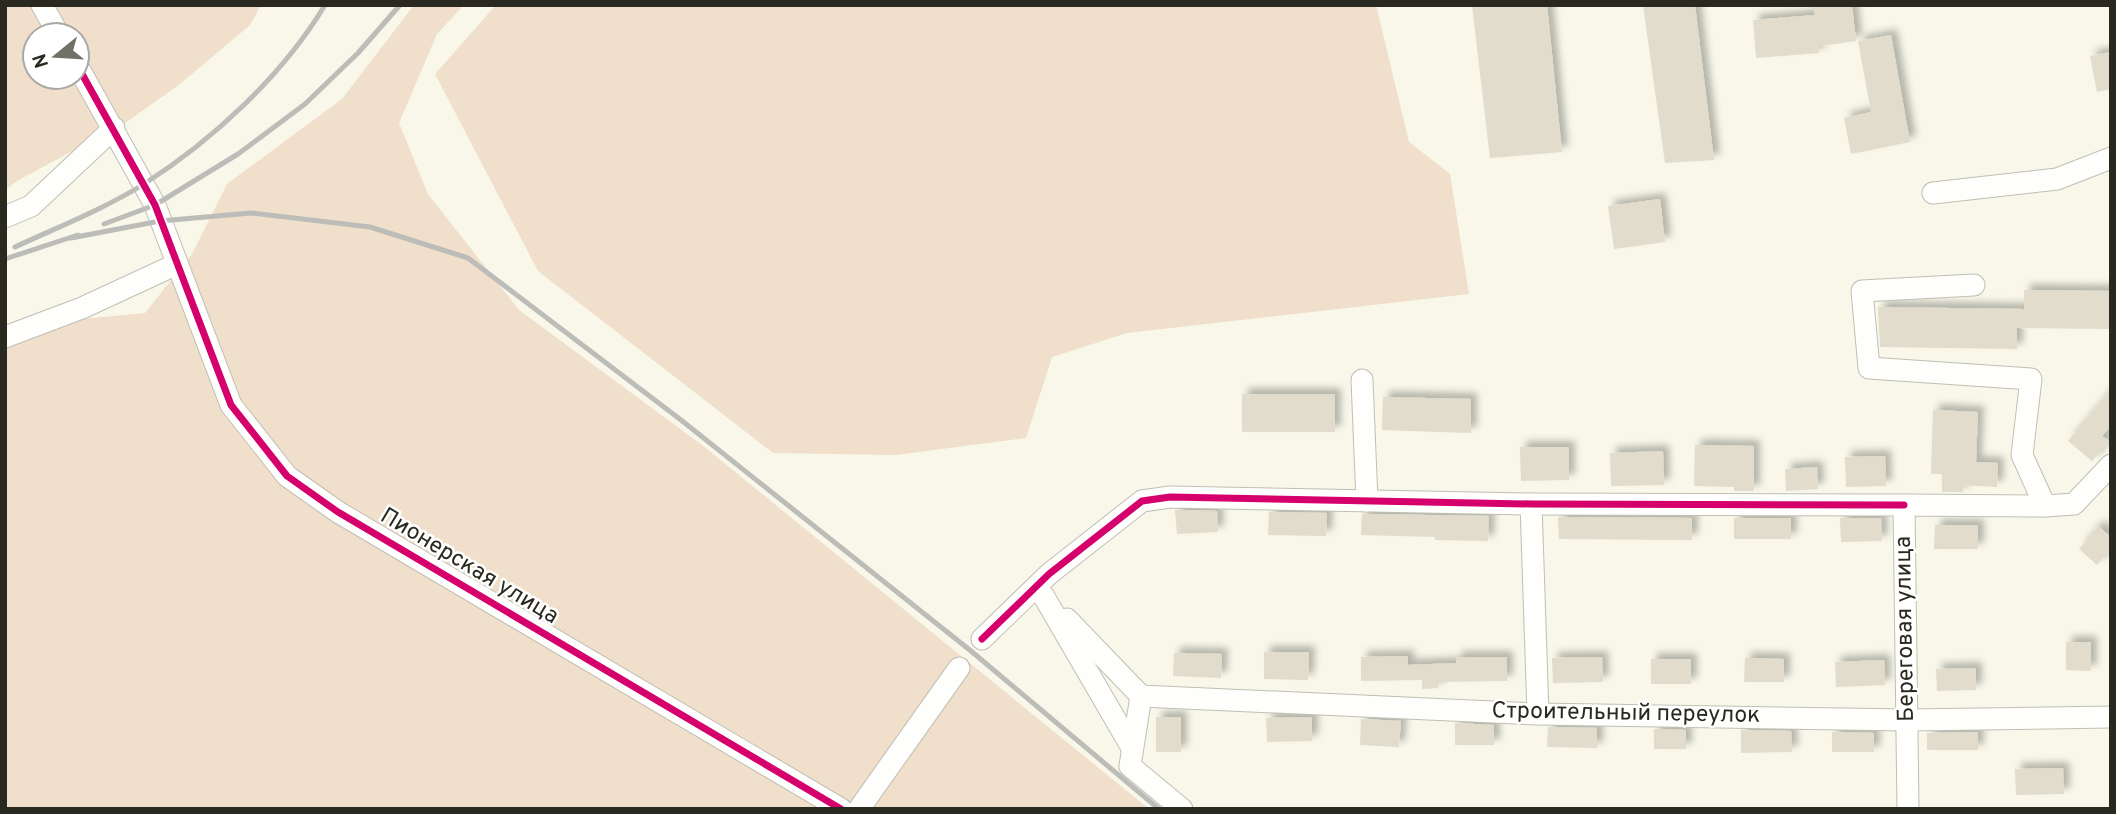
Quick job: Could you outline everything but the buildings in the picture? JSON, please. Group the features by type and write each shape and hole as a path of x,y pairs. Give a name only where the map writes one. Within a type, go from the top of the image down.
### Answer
{"street":[{"path":"42,5 51,21"},
{"name":"Пионерская улица","path":"91,89 155,205 231,405 287,476 338,512 841,809"},
{"path":"5,217 31,205 114,128"},
{"path":"1933,193 2057,179 2111,159"},
{"path":"5,337 82,308 177,264"},
{"path":"1974,285 1862,291 1869,368 2031,379 2022,454 2045,506"},
{"path":"1362,380 1367,501"},
{"name":"Береговая улица","path":"1908,809 1904,505 2074,504 2111,465"},
{"path":"982,639 1039,591 1049,574 1142,501 1170,497 1531,504 1904,505"},
{"path":"1531,504 1538,713"},
{"path":"1039,591 1141,696 1129,766 1182,809"},
{"path":"1039,591 1132,748"},
{"path":"859,809 958,668"},
{"name":"Строительный переулок","path":"1141,696 1538,713 1908,720 2111,717"}],"shaded area":[{"path":"5,5 261,5 250,25 180,84 128,121 5,190"},
{"path":"414,5 464,5 437,34 399,123 428,194 519,310 702,445 1149,809 5,809 5,348 82,319 145,313 192,254 227,184 342,99"},
{"path":"496,5 1376,5 1409,142 1450,174 1469,294 1127,333 1052,357 1026,438 896,455 773,453 538,271 435,74"}],"railway":[{"path":"15,247 97,210 170,167 245,104 289,56 325,5"},
{"path":"104,224 155,205 238,154 305,104 358,53 400,5"},
{"path":"71,238 160,221 251,213 370,227 468,258 681,420 971,651 1159,809"},
{"path":"5,259 78,235"}],"cycle path":[{"path":"91,90 155,205 231,405 287,476 338,512 841,809"},
{"path":"982,639 1049,574 1142,501 1170,497 1531,504 1904,505"}]}
